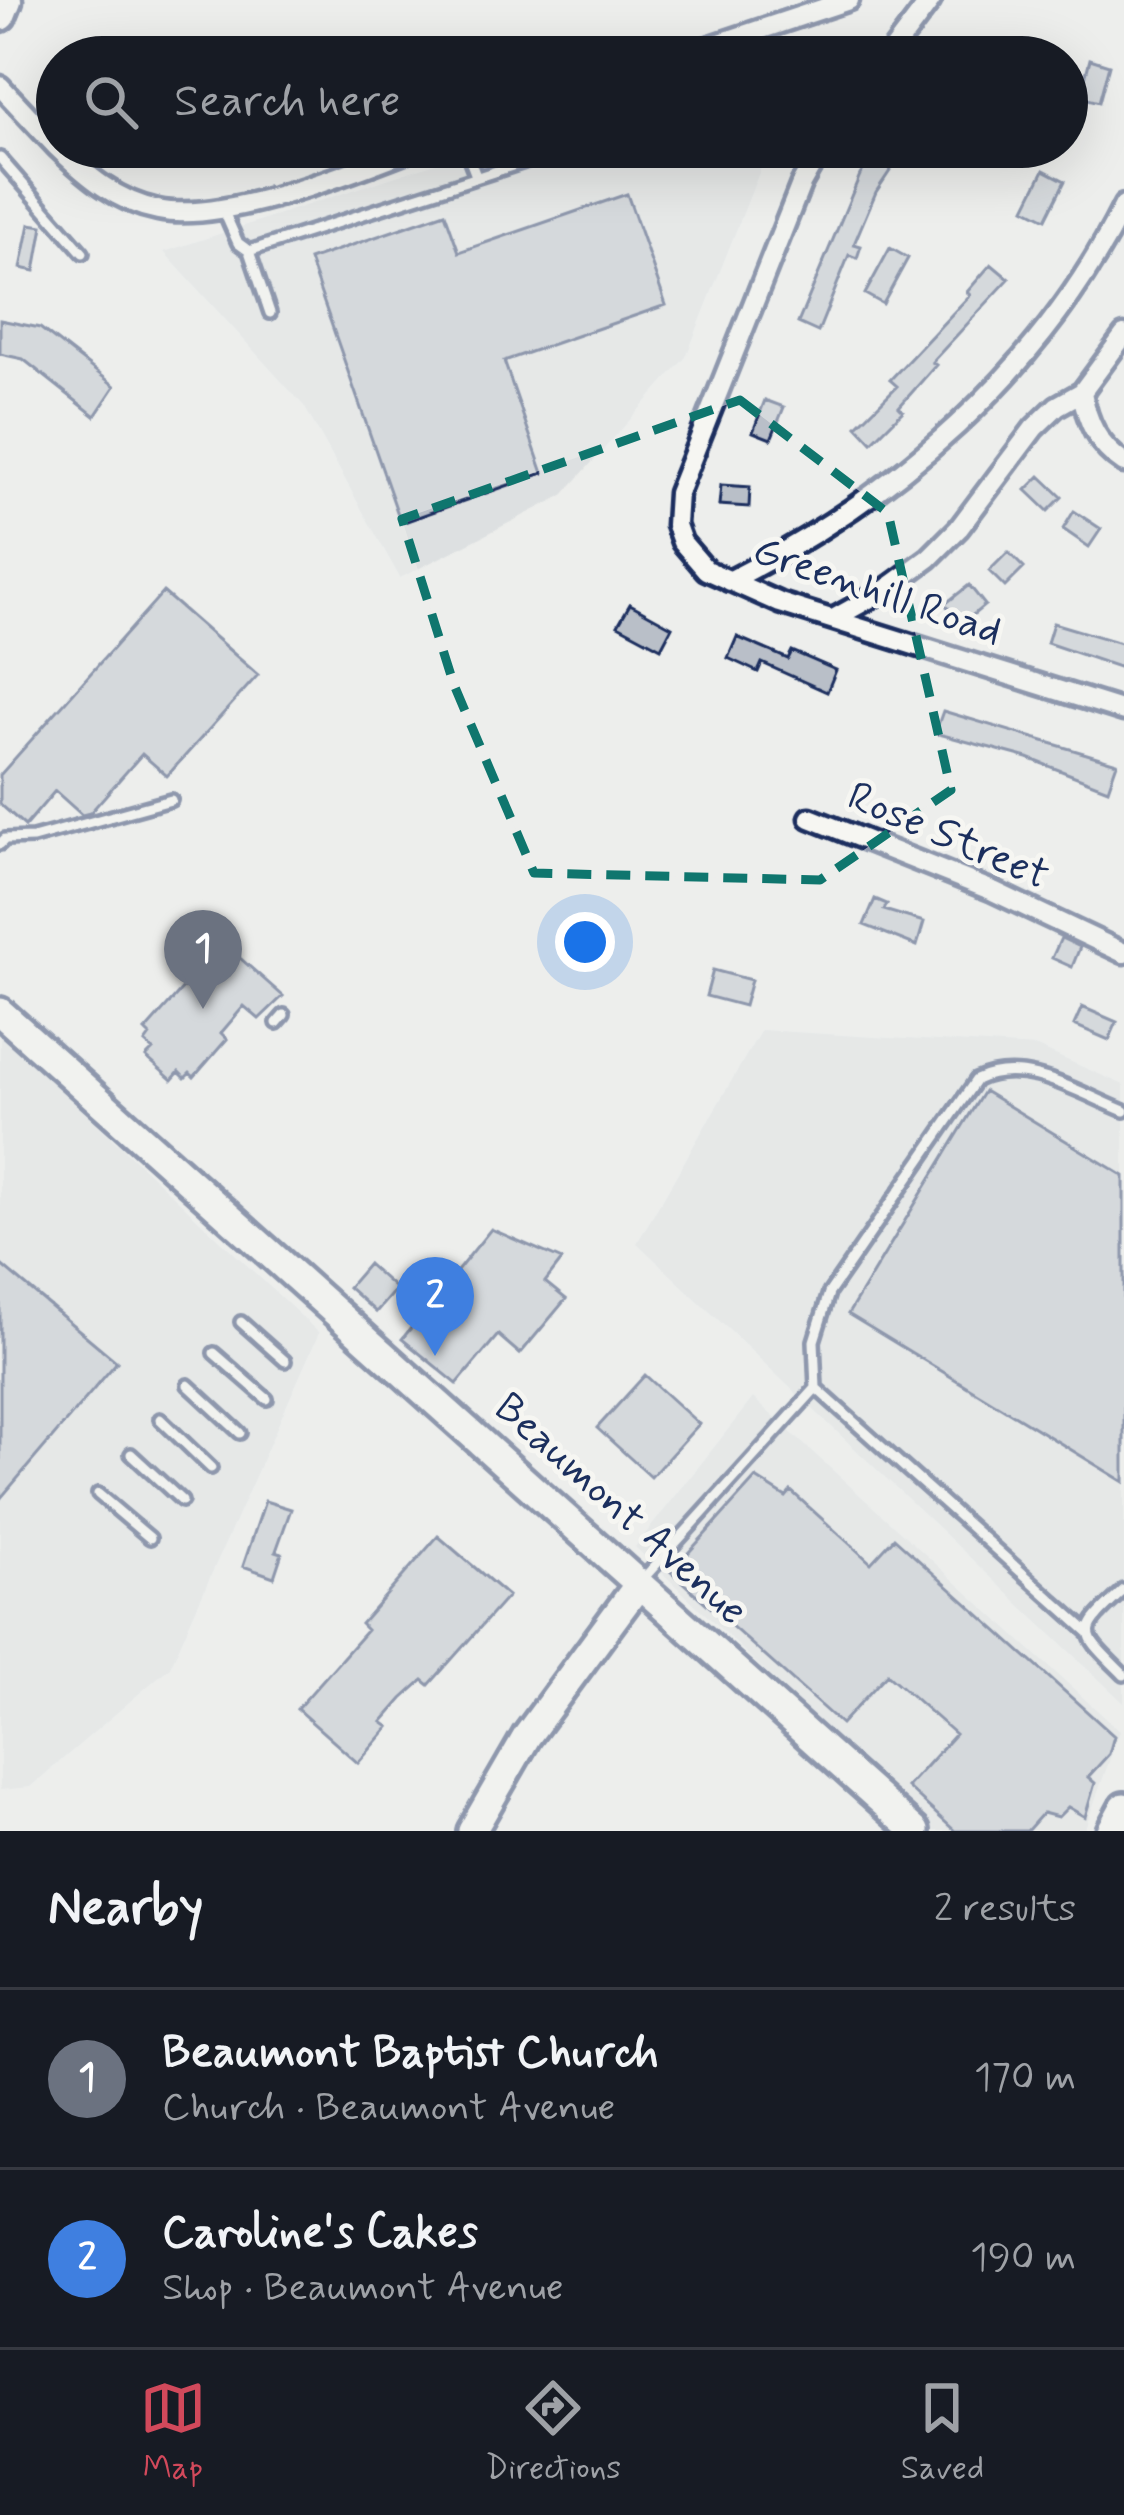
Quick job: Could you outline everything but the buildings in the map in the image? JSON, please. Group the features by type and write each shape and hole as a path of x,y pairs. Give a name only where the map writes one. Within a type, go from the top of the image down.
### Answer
{"main road":[{"path":"0,15 6,0"}],"street":[{"path":"742,36 849,0"},
{"path":"904,36 932,0"},
{"path":"0,86 36,125"},
{"path":"80,168 96,182 142,206 186,213 303,187 357,168"},
{"name":"Greenhill Road","path":"810,168 677,493 676,525 682,542 698,564 780,603 1124,711"},
{"path":"729,580 783,554 868,499 976,408 1055,316 1124,205"},
{"path":"833,619 929,558 959,528 1034,428 1057,406 1082,392 1124,335"},
{"path":"1082,392 1091,428 1124,463"},
{"name":"Rose Street","path":"810,818 993,891 1124,952"},
{"name":"Beaumont Avenue","path":"0,1012 915,1831"},
{"path":"472,1831 527,1736 639,1584"},
{"path":"1111,1831 1124,1808"}],"lane":[{"path":"0,158 83,253"},
{"path":"473,168 476,176"},
{"path":"249,251 501,168"},
{"path":"222,207 238,243 249,251 270,313"},
{"path":"2,839 33,838 171,800"},
{"path":"639,1584 816,1388 814,1341 829,1292 976,1080 992,1073 1022,1072 1124,1112"},
{"path":"241,1322 285,1360"},
{"path":"214,1353 267,1399"},
{"path":"188,1385 240,1433"},
{"path":"816,1388 1088,1632"},
{"path":"160,1419 211,1468"},
{"path":"131,1454 182,1501"},
{"path":"98,1494 150,1538"},
{"path":"1124,1590 1089,1623 1088,1632 1090,1641 1124,1675"}],"highlighted area":[{"path":"740,400 888,513 951,790 820,880 534,873 454,685 402,519"}],"shaded area":[{"path":"421,168 761,168 686,357 562,496 400,578 304,406 164,252"},
{"path":"761,1030 1037,1047 1124,1085 1124,1703 637,1243"},
{"path":"0,1033 319,1333 170,1667 30,1787 0,1790"},
{"path":"753,1398 1120,1731 1084,1831 932,1831 635,1547"}],"place":[{"name":"Beaumont Baptist Church","path":"203,1009"},
{"name":"Caroline's Cakes","path":"435,1356"}]}
